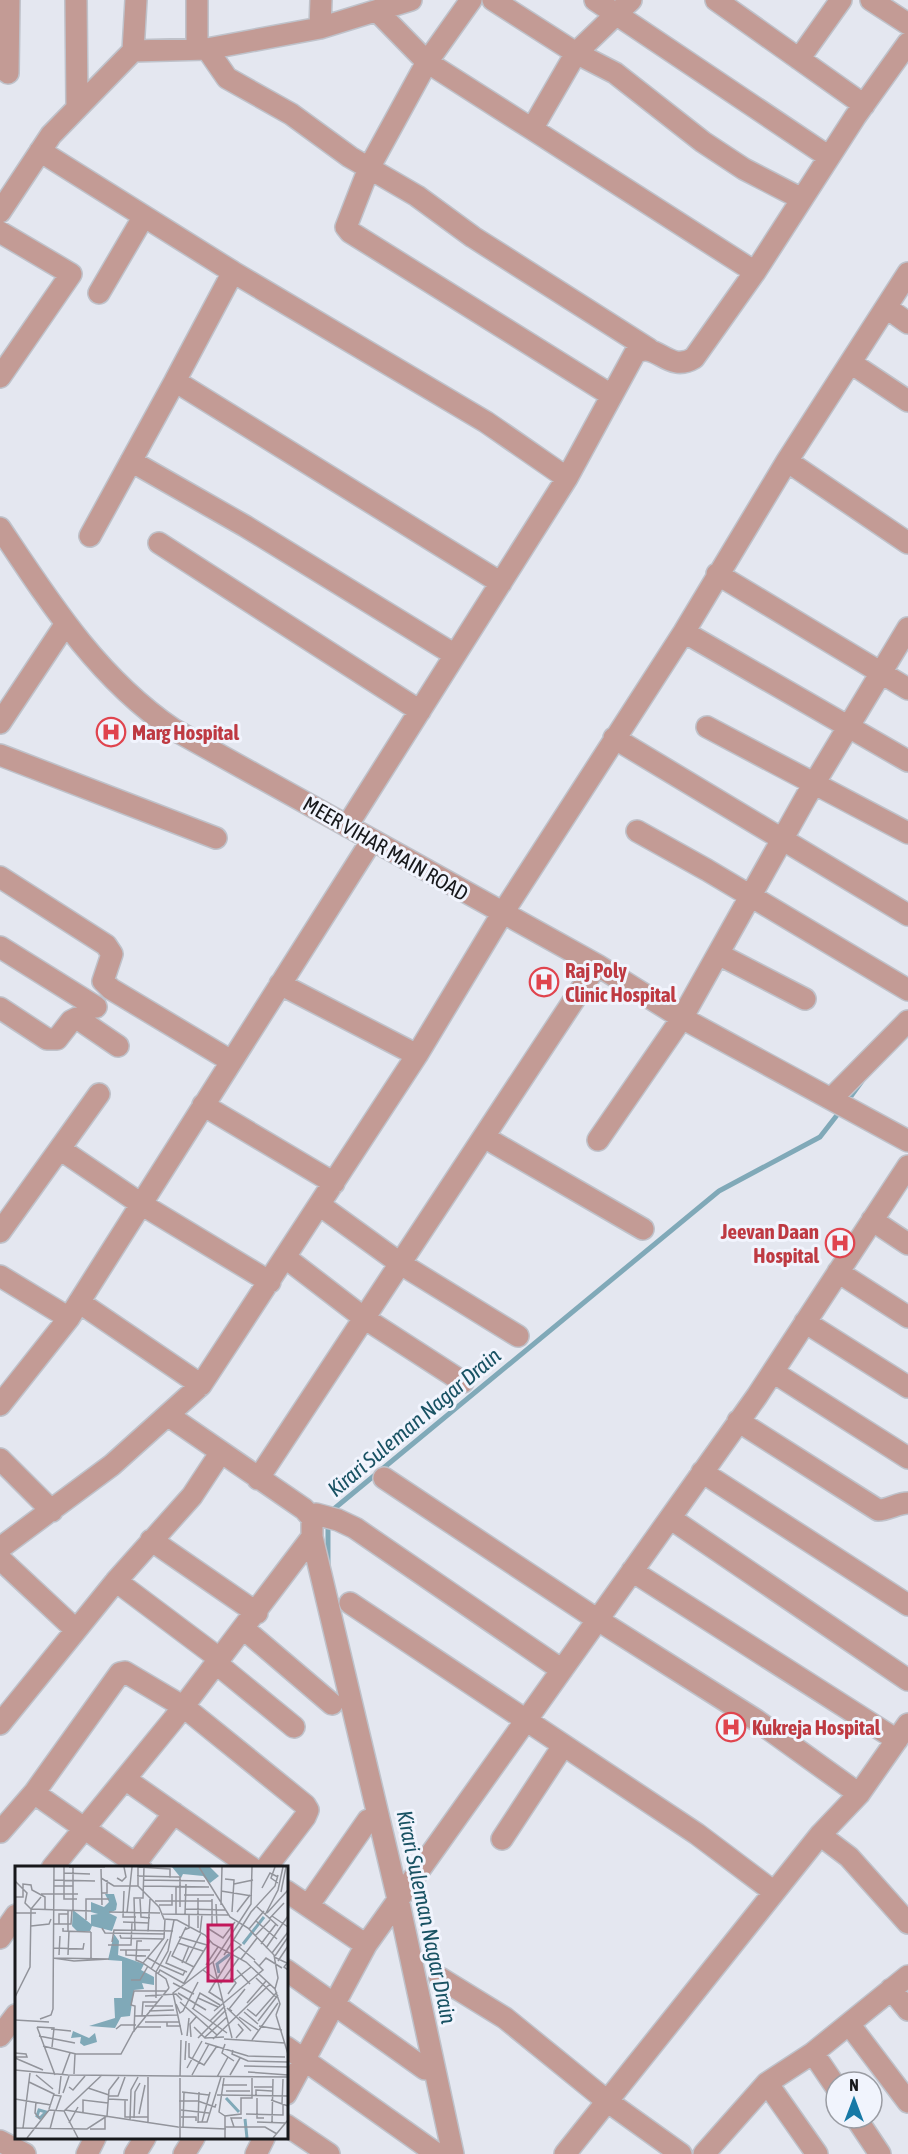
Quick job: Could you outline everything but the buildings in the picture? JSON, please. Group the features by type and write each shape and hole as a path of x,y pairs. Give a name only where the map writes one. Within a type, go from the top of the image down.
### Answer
{"street":[{"path":"8,73 9,0"},
{"path":"76,0 77,106"},
{"path":"0,212 40,151 77,106 133,51 136,0"},
{"path":"197,0 202,49 226,78 291,114 369,168 417,196 473,237 673,363 686,363 694,358 755,272 864,105 908,43"},
{"path":"320,28 321,0"},
{"path":"133,51 202,49 320,28 411,0"},
{"path":"471,0 427,63 369,168 346,222 350,232 611,395"},
{"path":"493,0 576,53 615,73 703,142 744,169 802,200"},
{"path":"595,0 624,7 830,157"},
{"path":"716,0 864,105"},
{"path":"799,59 841,0"},
{"path":"871,0 908,24"},
{"path":"532,129 576,53 624,7"},
{"path":"378,12 427,63 755,272"},
{"path":"40,151 233,272 486,422 567,478"},
{"path":"99,293 144,216"},
{"path":"0,232 71,274 0,376"},
{"path":"90,536 233,272"},
{"path":"0,1548 112,1465 201,1385 321,1206 417,1055 502,914 684,632 787,461 908,273"},
{"path":"887,308 908,323"},
{"path":"347,826 567,478 635,353 642,349 649,350"},
{"path":"852,363 908,401"},
{"path":"175,381 501,583"},
{"path":"131,461 245,526 455,655"},
{"path":"787,461 908,543"},
{"name":"MEER VIHAR MAIN ROAD","path":"0,528 65,625 104,669 157,717 502,914 597,965 682,1018 908,1141"},
{"path":"159,543 420,711"},
{"path":"717,574 908,689"},
{"path":"4,706 65,625"},
{"path":"598,1140 682,1018 814,785 908,628"},
{"path":"684,632 908,760"},
{"path":"707,727 908,833"},
{"path":"614,738 705,795 783,839 908,915"},
{"path":"0,755 216,838"},
{"path":"637,831 908,990"},
{"path":"0,1405 74,1310 372,840"},
{"path":"0,877 106,945 112,954 104,981 111,989 231,1061"},
{"path":"0,947 96,1006"},
{"path":"718,954 805,999"},
{"path":"258,1479 597,965"},
{"path":"280,984 417,1055"},
{"path":"0,1008 47,1039 57,1039 71,1021 77,1018 118,1046"},
{"path":"839,1104 908,1021"},
{"path":"0,1232 99,1094"},
{"path":"203,1105 334,1183"},
{"path":"484,1137 643,1229"},
{"path":"60,1149 141,1204 270,1282"},
{"path":"288,2085 295,2053 335,2005 366,1945 738,1421 908,1166"},
{"path":"321,1206 401,1263 518,1336"},
{"path":"872,1221 908,1244"},
{"path":"286,1258 364,1318 463,1382"},
{"path":"838,1272 908,1317"},
{"path":"0,1276 74,1310 201,1385"},
{"path":"805,1322 908,1387"},
{"path":"772,1372 908,1458"},
{"path":"169,1416 304,1509 312,1518 312,1536 404,1891 453,2154"},
{"path":"738,1421 878,1510 887,1510 897,1504 908,1503"},
{"path":"0,1724 116,1581 192,1496 221,1452"},
{"path":"0,1459 52,1511"},
{"path":"702,1472 908,1605"},
{"path":"384,1478 598,1620 756,1720 859,1794"},
{"path":"326,1517 355,1528 440,1584 562,1670"},
{"path":"670,1518 908,1680"},
{"path":"54,1866 84,1826 184,1707 312,1536"},
{"path":"151,1540 250,1621 332,1704"},
{"path":"0,1559 76,1630"},
{"path":"565,2154 820,1835 859,1794 902,1732 632,1571"},
{"path":"116,1581 218,1662 294,1727"},
{"path":"350,1602 526,1722 697,1834 774,1892"},
{"path":"0,1832 34,1793 120,1673 129,1673 184,1707 305,1805 308,1810 267,1866"},
{"path":"502,1839 563,1746"},
{"path":"125,1779 249,1866"},
{"path":"34,1793 84,1826 136,1866 174,1813"},
{"path":"308,1906 368,1820"},
{"path":"820,1835 849,1857 908,1923"},
{"path":"288,1892 366,1945"},
{"path":"288,1971 425,2069"},
{"path":"704,2154 767,2083 813,2053 908,1976"},
{"path":"440,1978 505,2018 607,2101 681,2154"},
{"path":"891,1989 908,2010"},
{"path":"0,2036 15,2016"},
{"path":"849,2024 908,2102"},
{"path":"295,2053 437,2154"},
{"path":"813,2053 824,2070"},
{"path":"767,2083 816,2154"},
{"path":"288,2127 327,2153"},
{"path":"864,2130 880,2154"},
{"path":"87,2154 94,2139"},
{"path":"135,2154 144,2139"},
{"path":"184,2154 193,2139"},
{"path":"256,2154 264,2139"},
{"path":"0,2141 25,2154"}],"waterway":[{"name":"Kirari Suleman Nagar Drain","path":"846,1103 862,1081"},
{"name":"Kirari Suleman Nagar Drain","path":"332,1514 335,1508 719,1191 820,1137 841,1110"},
{"name":"Kirari Suleman Nagar Drain","path":"328,1523 328,1564"}],"place":[{"name":"Marg Hospital","path":"111,732"},
{"name":"Raj Poly Clinic Hospital","path":"544,982"},
{"name":"Jeevan Daan Hospital","path":"840,1243"},
{"name":"Kukreja Hospital","path":"731,1727"}]}
